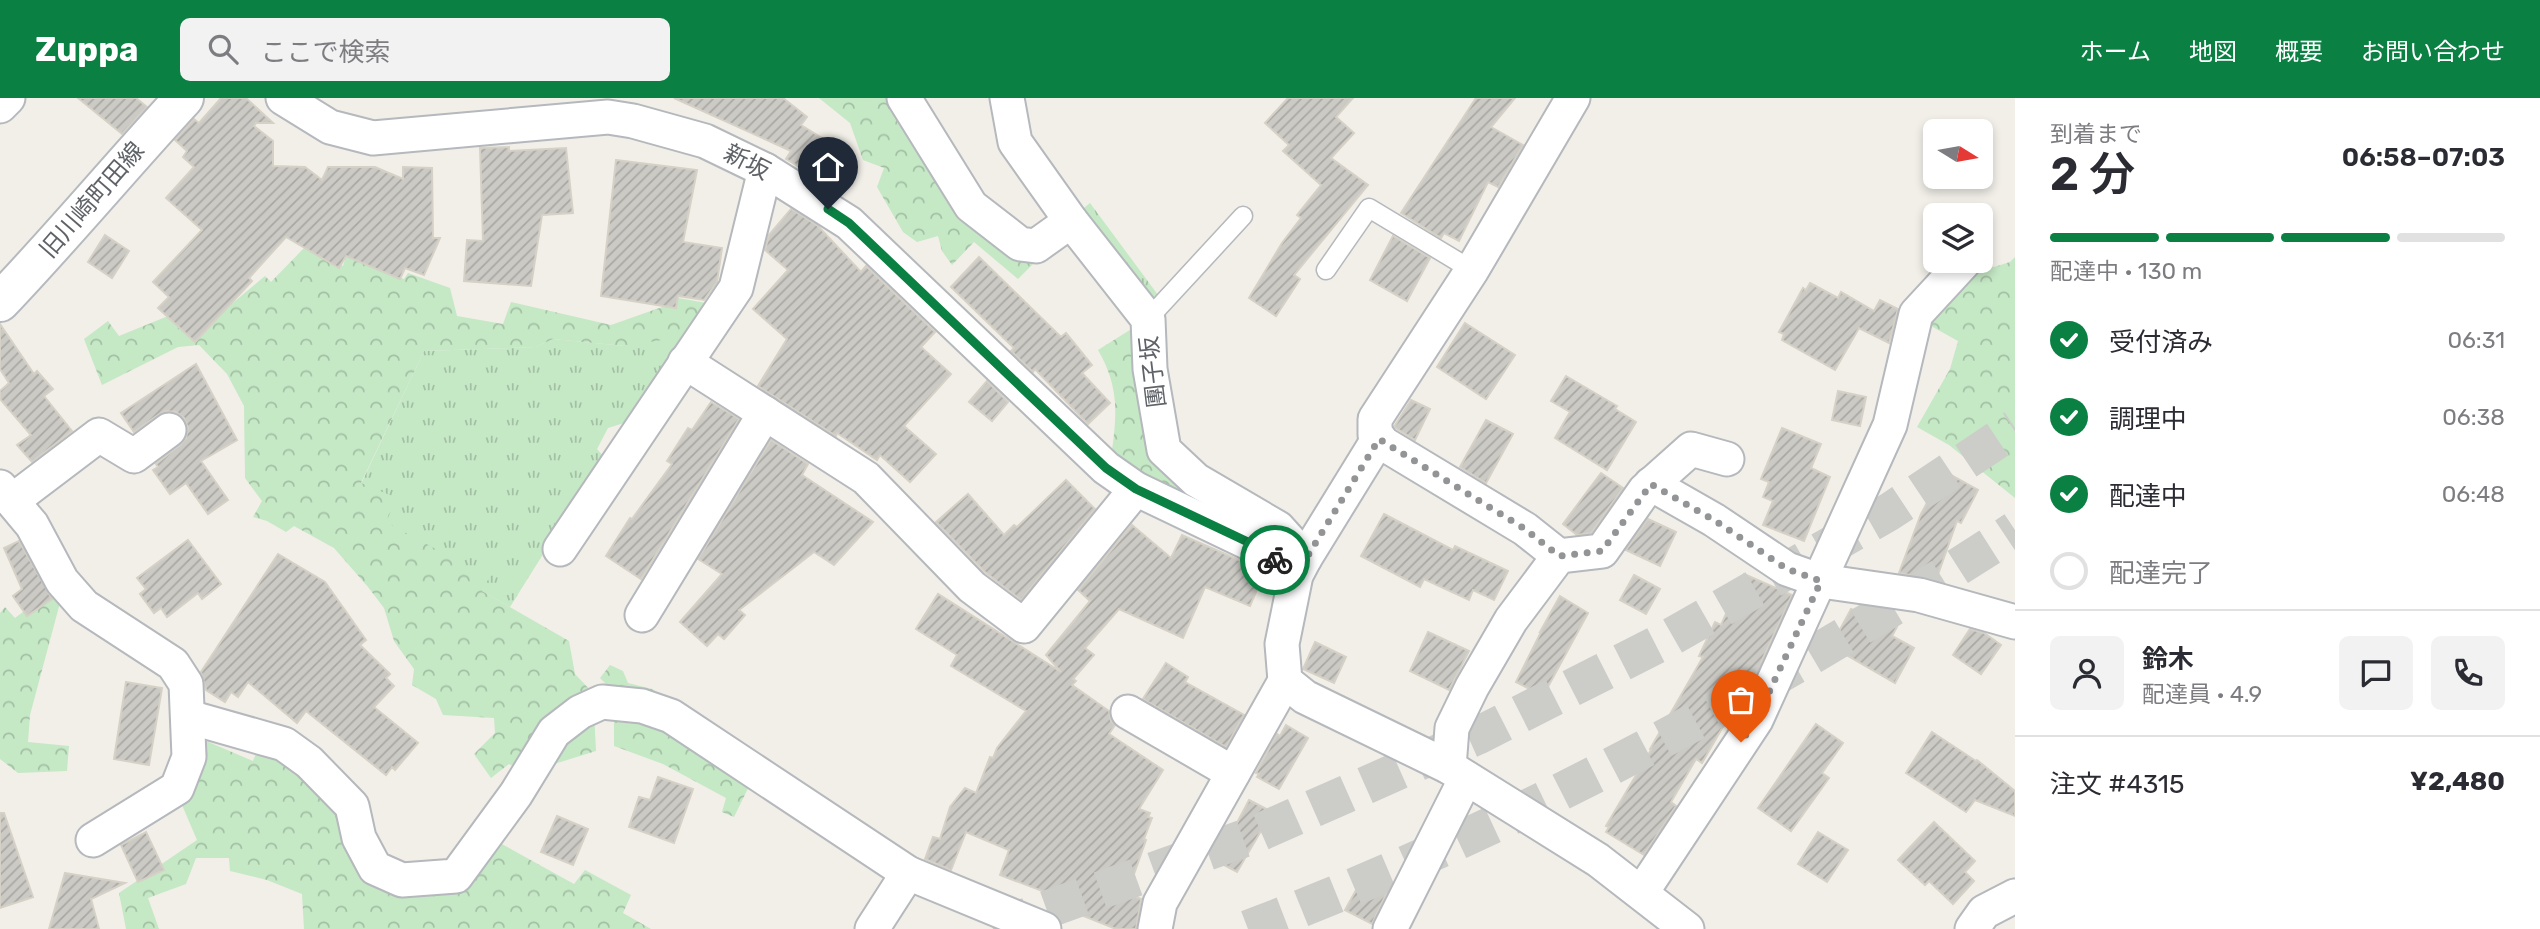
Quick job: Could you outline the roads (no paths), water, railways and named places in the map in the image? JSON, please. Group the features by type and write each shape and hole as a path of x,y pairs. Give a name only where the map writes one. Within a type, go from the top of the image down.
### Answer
{"main road":[{"name":"旧川崎町田線","path":"0,302 59,241 124,163 184,98"}],"street":[{"path":"0,106 8,98"},
{"name":"新坂","path":"283,98 330,127 373,138 608,117 639,109 765,170 849,223 1106,468 1136,489 1301,567"},
{"path":"904,98 971,206 1020,244 1036,246 1070,221"},
{"name":"團子坂","path":"1007,98 1015,142 1070,221 1148,319 1150,369 1164,450 1196,480 1278,528 1301,567"},
{"path":"1573,98 1472,270 1375,419 1375,435 1525,529 1559,556 1602,551 1651,484 1691,449 1727,459"},
{"path":"560,549 736,288 765,170"},
{"path":"1642,892 1756,720 1890,425 1916,314 1954,273"},
{"path":"684,362 866,478 972,587 1024,626 1136,489"},
{"path":"642,615 765,413"},
{"path":"93,840 177,788 189,757 186,684 173,664 84,606 62,581 32,525 6,494 99,435 134,456 169,430"},
{"path":"1155,929 1160,903 1285,681 1282,644 1301,567 1379,439"},
{"path":"1651,484 1714,520 1787,569 1821,581 1919,595 2015,622"},
{"path":"1390,929 1457,772 1452,728 1472,687 1511,621 1559,556"},
{"path":"1285,681 1305,697 1457,772 1598,860 1687,929"},
{"path":"189,717 284,744 309,762 352,806 359,838 375,867 402,880 456,876 516,794 554,732 580,712 602,702 642,706 671,716 908,873 1044,929"},
{"path":"1128,712 1233,773"},
{"path":"872,929 908,873"},
{"path":"1972,929 1984,912 2015,896"}],"lane":[{"path":"1326,270 1369,208 1472,270"},
{"path":"1148,319 1243,216"}],"tunnel":[{"path":"993,929 1256,834 1477,736 1664,641 1889,512 2015,428"},
{"path":"1248,929 1391,871 1601,772 1804,660 2015,530"}]}
